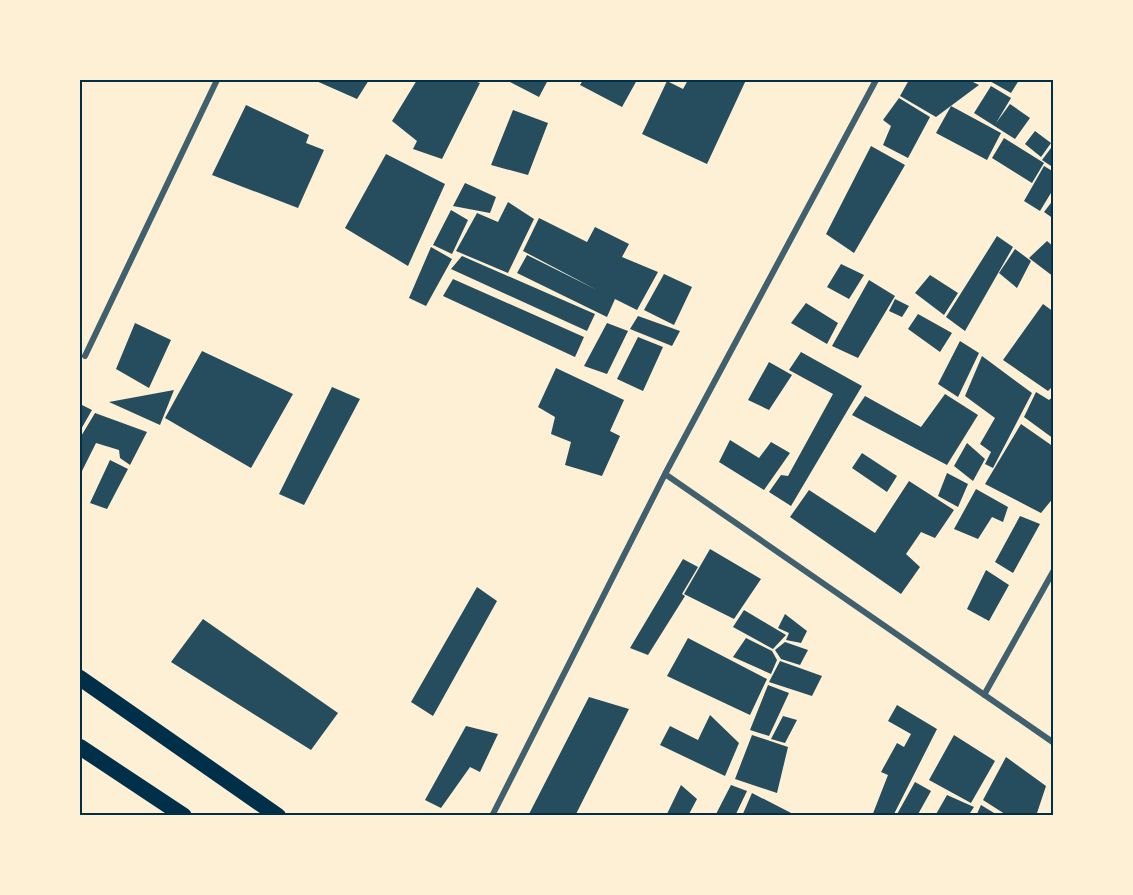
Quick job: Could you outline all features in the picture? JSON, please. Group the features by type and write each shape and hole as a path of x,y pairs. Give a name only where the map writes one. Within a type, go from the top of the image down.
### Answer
{"highway":[{"path":"80,678 278,816"},
{"path":"80,747 184,816"}],"street":[{"path":"85,356 217,80"},
{"path":"492,816 665,474 876,80"},
{"path":"665,474 1053,743"},
{"path":"984,695 1053,570"}],"building":[{"path":"314,80 369,80 357,99"},
{"path":"417,80 472,80 480,83 442,159 413,149 417,141 392,121"},
{"path":"511,80 548,80 539,97 510,82"},
{"path":"583,80 637,80 622,107 580,85"},
{"path":"688,80 746,80 707,164 642,134 667,81 683,89"},
{"path":"909,80 969,80 979,85 936,117 900,96"},
{"path":"988,80 1019,80 1011,93"},
{"path":"991,86 1011,98 996,123 1010,104 1030,118 1015,139 974,113"},
{"path":"899,98 930,117 908,158 883,145 891,126 883,120"},
{"path":"246,105 309,135 306,143 324,150 298,208 212,175"},
{"path":"951,106 1001,133 987,160 936,133"},
{"path":"513,110 548,123 528,175 491,165"},
{"path":"1035,131 1051,143 1041,157 1025,144"},
{"path":"1004,138 1044,163 1032,183 992,158"},
{"path":"1054,144 1054,168 1042,160"},
{"path":"871,146 905,165 854,253 826,234"},
{"path":"386,154 445,184 408,266 345,228"},
{"path":"1044,166 1054,172 1054,188 1040,211 1024,201"},
{"path":"465,183 496,197 490,213 453,206"},
{"path":"1054,199 1054,219 1044,212"},
{"path":"508,202 534,219 508,273 456,251 477,213 498,222"},
{"path":"451,210 468,220 452,254 433,245"},
{"path":"539,218 587,242 595,227 629,244 622,257 658,272 637,310 615,299 607,317 517,273 527,255 597,290 523,251"},
{"path":"997,236 1013,247 965,331 946,317"},
{"path":"1047,241 1054,247 1054,277 1029,258"},
{"path":"431,247 452,259 426,306 409,298"},
{"path":"1015,249 1031,261 1017,288 999,273"},
{"path":"462,256 595,314 587,331 451,269"},
{"path":"841,264 864,275 849,299 827,287"},
{"path":"664,274 692,287 674,325 644,310"},
{"path":"930,275 958,293 944,315 915,293"},
{"path":"453,279 584,337 575,357 443,296"},
{"path":"869,280 895,296 858,358 832,346"},
{"path":"895,299 909,306 902,317 889,311"},
{"path":"806,303 838,323 827,344 791,323"},
{"path":"1043,304 1054,312 1054,385 1048,391 1003,360"},
{"path":"918,314 952,333 940,352 908,329"},
{"path":"638,316 680,331 672,346 630,329"},
{"path":"135,323 171,340 149,388 116,369"},
{"path":"607,323 628,331 607,374 584,366"},
{"path":"638,337 663,347 643,391 617,379"},
{"path":"960,341 979,353 958,397 938,384"},
{"path":"202,351 293,394 251,468 165,418"},
{"path":"801,352 862,386 791,506 769,492 781,475 788,476 833,394 789,370"},
{"path":"982,356 1032,393 993,468 985,464 991,452 980,444 995,418 965,396"},
{"path":"769,362 792,375 769,410 748,400"},
{"path":"556,368 624,400 610,431 620,436 602,476 565,465 571,442 551,434 555,417 538,407"},
{"path":"332,387 360,399 304,505 279,494"},
{"path":"174,390 160,425 109,402"},
{"path":"1036,392 1049,400 1054,396 1054,439 1024,417"},
{"path":"945,394 978,415 947,465 852,415 865,396 921,427"},
{"path":"80,404 92,410 80,431"},
{"path":"95,413 147,432 130,465 120,458 119,450 96,443 80,475 80,438"},
{"path":"1021,424 1054,447 1054,497 1041,513 985,484"},
{"path":"730,440 759,458 771,442 790,453 764,490 719,462"},
{"path":"967,443 985,459 973,481 954,466"},
{"path":"862,453 897,476 887,492 852,468"},
{"path":"110,460 128,469 107,509 90,503"},
{"path":"947,473 968,484 958,507 938,496"},
{"path":"909,481 954,510 935,538 921,532 906,554 920,567 901,594 790,517 809,490 875,533"},
{"path":"976,489 1008,507 1003,522 992,517 978,539 954,529"},
{"path":"1020,516 1040,524 1013,573 995,562"},
{"path":"710,549 761,579 734,619 684,594"},
{"path":"683,559 698,567 682,594 685,596 648,655 630,648"},
{"path":"986,570 1009,585 989,621 967,609"},
{"path":"477,587 497,601 433,716 411,702"},
{"path":"744,610 786,635 773,649 733,627"},
{"path":"785,614 807,631 801,643 786,640 789,633 778,628"},
{"path":"203,619 338,713 311,750 171,662"},
{"path":"688,638 767,679 750,715 667,676"},
{"path":"746,638 772,651 777,660 771,674 733,657"},
{"path":"785,642 808,650 800,665 781,659 775,650"},
{"path":"780,661 822,676 812,696 769,682"},
{"path":"768,685 789,693 769,736 750,730"},
{"path":"589,697 629,709 575,816 528,816"},
{"path":"897,705 937,729 893,816 872,816 888,775 881,772 897,743 904,747 911,734 888,721"},
{"path":"710,715 739,743 725,776 660,745 670,726 698,740"},
{"path":"783,716 797,720 785,743 771,739"},
{"path":"466,726 498,734 480,772 470,767 441,808 425,800"},
{"path":"752,735 788,747 777,793 735,779"},
{"path":"954,735 995,761 971,803 929,780"},
{"path":"1006,757 1046,786 1036,816 1008,816 983,800"},
{"path":"915,782 931,791 917,816 896,816"},
{"path":"681,785 697,799 688,816 666,816"},
{"path":"731,785 747,791 735,816 715,816"},
{"path":"752,793 797,816 742,816"},
{"path":"947,795 974,807 968,816 935,816"},
{"path":"981,805 999,816 976,816"}]}
